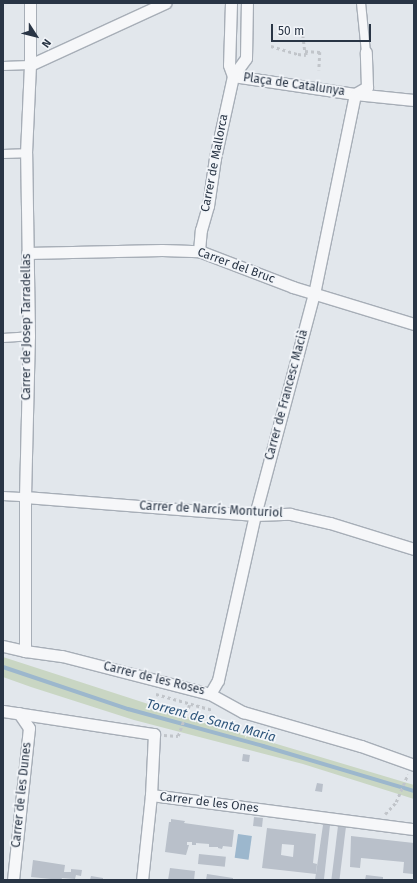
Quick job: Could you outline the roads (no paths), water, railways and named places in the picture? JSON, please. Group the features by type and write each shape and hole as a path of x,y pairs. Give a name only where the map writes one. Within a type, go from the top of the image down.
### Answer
{"street":[{"name":"Carrer de Josep Tarradellas","path":"25,651 25,497 29,336 26,153 30,65 30,3"},
{"path":"3,66 30,65 165,3"},
{"name":"Carrer de Mallorca","path":"231,3 229,65 233,76"},
{"name":"Carrer de Mallorca","path":"199,251 201,230 208,206 215,158 233,76 246,58 247,3"},
{"name":"Plaça de Catalunya","path":"355,94 367,87 366,52 361,3"},
{"name":"Plaça de Catalunya","path":"233,76 355,94 414,100"},
{"name":"Carrer de Francesc Macià","path":"210,694 218,680 254,515 314,294 355,94"},
{"path":"3,154 26,153"},
{"name":"Carrer del Bruc","path":"27,253 162,250 199,251 314,294 414,324"},
{"path":"3,338 29,336"},
{"name":"Carrer de Narcís Monturiol","path":"3,496 254,515 290,514 330,523 414,549"},
{"name":"Carrer de les Roses","path":"3,646 25,651 62,656 210,694 243,712 361,746 414,765"},
{"name":"Carrer de les Ones","path":"3,711 154,734 151,796 414,829"},
{"name":"Carrer de les Dunes","path":"13,880 29,728 19,713"},
{"path":"29,728 43,718"},
{"path":"142,880 151,796"}],"water":[{"path":"238,834 252,836 249,860 235,858"}],"waterway":[{"name":"Torrent de Santa Maria","path":"3,667 128,709 263,746 414,791"}]}
